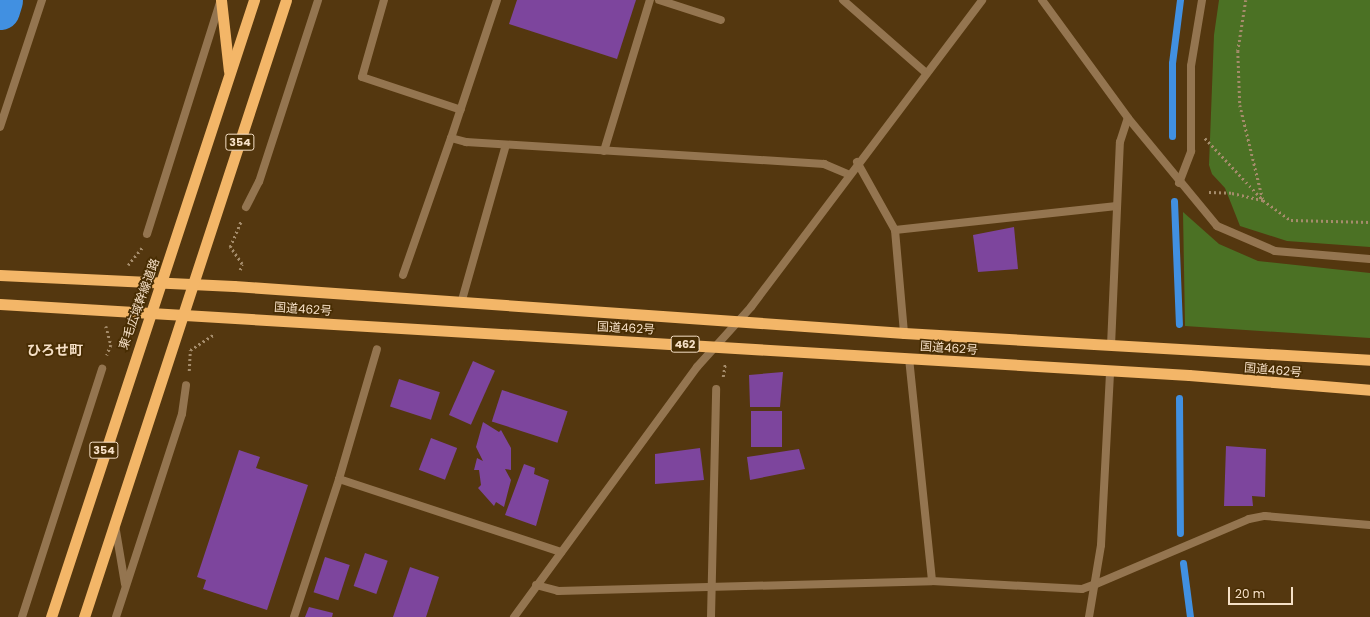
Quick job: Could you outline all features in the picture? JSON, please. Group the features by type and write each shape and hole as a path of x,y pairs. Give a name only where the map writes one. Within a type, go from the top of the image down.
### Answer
{"highway":[{"path":"221,0 229,75"},
{"name":"東毛広域幹線道路","path":"51,617 148,314 160,284 254,0"},
{"name":"354","path":"84,617 286,0"},
{"name":"国道462号","path":"0,275 160,284 192,284 462,300 904,334 1370,360"},
{"name":"国道462号","path":"0,304 148,314 909,358 1370,390"}],"street":[{"path":"0,127 42,0"},
{"path":"147,234 221,0"},
{"path":"246,207 259,182 318,0"},
{"path":"384,0 362,77 461,110"},
{"path":"403,275 461,110 497,0"},
{"path":"604,151 650,0"},
{"path":"659,0 721,20"},
{"path":"843,0 926,73"},
{"path":"514,617 536,585 716,346 738,322 857,162 982,0"},
{"path":"1042,0 1128,118 1179,182 1217,226 1254,245 1298,255 1370,259"},
{"path":"1179,182 1191,151 1191,66 1202,0"},
{"path":"1110,346 1120,142 1128,118"},
{"path":"451,138 506,145 824,164 848,174"},
{"path":"462,300 506,145"},
{"path":"857,162 895,230 904,334"},
{"path":"895,230 1117,206"},
{"path":"294,617 339,479 377,349"},
{"path":"909,358 932,581"},
{"path":"22,617 102,369"},
{"path":"1089,617 1096,584 1101,545 1110,371"},
{"path":"116,617 182,414 186,385"},
{"path":"711,617 716,389"},
{"path":"339,479 561,552"},
{"path":"536,585 558,591 712,584 932,581 1082,589 1249,519 1265,516 1370,525"},
{"path":"115,524 126,587"}],"path":[{"path":"1246,0 1238,51 1240,105 1264,200"},
{"path":"1204,137 1264,200 1291,220 1370,222"},
{"path":"1208,192 1232,193 1264,200"},
{"path":"230,247 246,207"}],"green space":[{"path":"1219,0 1370,0 1370,247 1287,241 1240,226 1225,188 1212,174 1209,165 1214,35"},
{"path":"1183,212 1219,244 1258,261 1370,273 1370,338 1185,326"}],"building":[{"path":"517,0 636,0 617,59 509,24"},
{"path":"1014,227 1018,269 978,272 973,235"},
{"path":"473,361 495,371 471,425 449,415"},
{"path":"783,372 780,407 750,407 749,375"},
{"path":"399,379 440,392 431,420 390,407"},
{"path":"502,390 568,411 557,443 492,421"},
{"path":"751,411 782,411 782,447 751,447"},
{"path":"483,422 499,432 501,430 511,448 511,470 505,469 511,480 504,507 496,502 494,506 478,488 481,485 479,470 474,470 477,458 483,461 476,447"},
{"path":"431,438 457,448 445,480 419,470"},
{"path":"1226,446 1266,449 1265,497 1252,496 1253,506 1224,506"},
{"path":"700,448 704,480 655,484 655,454"},
{"path":"799,449 805,469 750,480 747,457"},
{"path":"239,450 260,457 256,468 308,485 267,610 203,589 206,580 197,577"},
{"path":"524,464 535,468 534,474 549,480 536,526 505,515"},
{"path":"365,553 388,561 376,594 354,586"},
{"path":"325,557 350,565 338,600 314,592"},
{"path":"410,567 439,577 426,617 393,617"},
{"path":"309,607 333,613 332,617 305,617"}],"waterway":[{"path":"0,10 3,0"},
{"path":"1172,136 1172,63 1180,0"},
{"path":"1174,201 1179,324"},
{"path":"1179,398 1180,533"},
{"path":"1183,563 1190,617"}],"district":[{"name":"ひろせ町","path":"55,350"}]}
